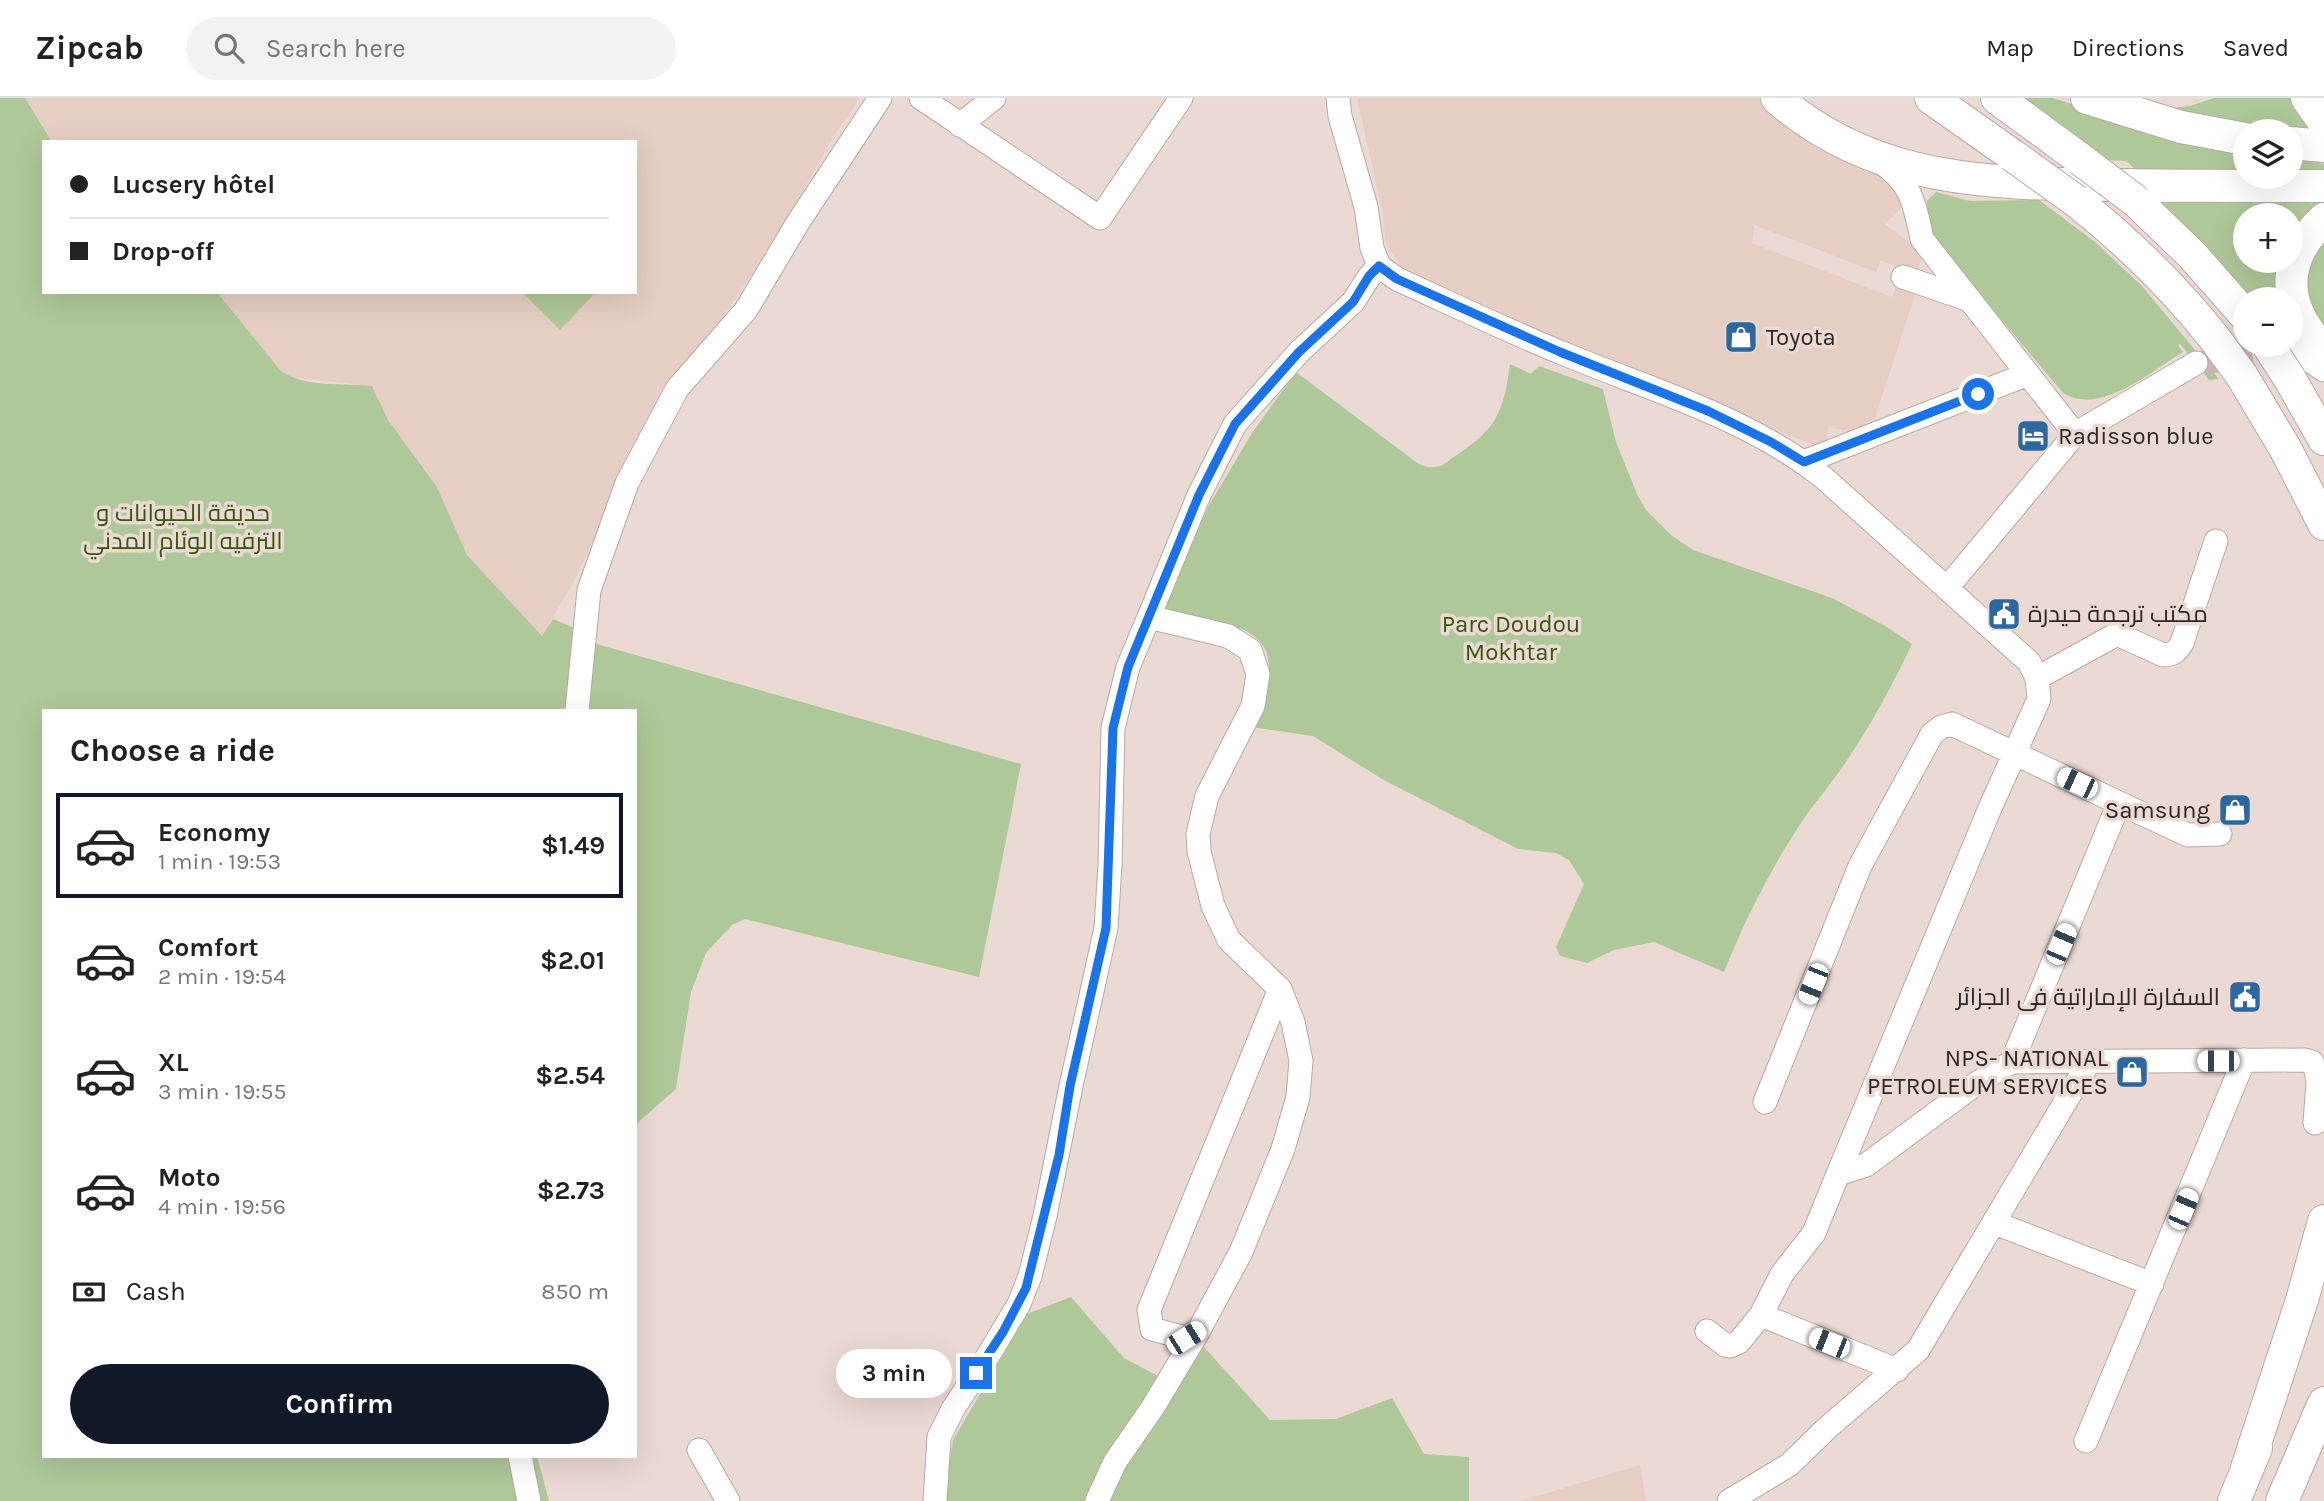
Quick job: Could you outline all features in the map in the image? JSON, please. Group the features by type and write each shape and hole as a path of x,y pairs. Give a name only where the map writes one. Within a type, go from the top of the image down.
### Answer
{"highway":[{"path":"1777,98 1807,121 1857,148 1905,167 1980,181 2026,184 2324,186"},
{"path":"1931,98 2076,201 2159,273 2181,296 2206,351 2242,376 2285,447 2324,524"},
{"path":"1997,98 2137,202 2192,255 2233,301"},
{"path":"2087,98 2181,127 2233,137"},
{"path":"2142,98 2170,98"},
{"path":"2307,98 2324,122"},
{"path":"2303,144 2324,146"},
{"path":"2324,219 2297,255 2291,282 2298,319 2324,350"},
{"path":"2276,357 2324,439"},
{"path":"2248,1468 2302,1300 2324,1221"},
{"path":"2234,1501 2324,1297"},
{"path":"2282,1501 2324,1403"}],"street":[{"path":"578,709 589,590 627,484 677,389 746,310 797,224 880,98"},
{"path":"921,98 1100,218 1181,98"},
{"path":"960,125 994,98"},
{"path":"1338,98 1340,116 1366,207 1372,248 1379,266 1397,279 1549,348 1708,411 1771,442 1804,462 2029,662 2037,678 2039,699 1814,1233 1782,1274 1761,1315 1735,1345 1725,1345 1707,1331"},
{"path":"1857,148 1895,172 1904,181 1917,214 1922,239 2075,434"},
{"path":"934,1501 939,1437 953,1409 1019,1304 1036,1255 1106,928 1113,728 1128,667 1199,495 1235,424 1299,352 1353,302 1369,276 1379,266"},
{"path":"1903,277 1970,300"},
{"path":"1947,588 2075,434 2206,351"},
{"path":"2324,359 2300,354 2324,370"},
{"path":"1804,462 2028,374"},
{"path":"2037,678 2117,634 2164,655 2177,651 2216,541"},
{"path":"1097,1501 1115,1462 1153,1407 1241,1252 1283,1149 1298,1097 1301,1061 1293,1022 1280,989 1229,940 1213,906 1199,851 1198,834 1207,796 1253,706 1258,674 1250,650 1228,636 1149,617"},
{"path":"1765,1102 1860,866 1932,734 1941,727 1952,723 2188,835 2220,834"},
{"path":"2012,1062 2119,803"},
{"path":"1199,1330 1186,1338 1152,1329 1149,1310 1280,989"},
{"path":"2086,1441 2245,1060"},
{"path":"1838,1174 1866,1165 1968,1089 2012,1062 2305,1060 2312,1062 2318,1082 2315,1123"},
{"path":"1729,1501 1789,1465 1827,1428 1918,1350 2089,1062"},
{"path":"1994,1223 2152,1284"},
{"path":"1761,1315 1897,1370"},
{"path":"699,1450 728,1501"},
{"path":"520,1458 529,1501"}],"shaded area":[{"path":"25,98 860,98 835,134 776,239 720,321 680,367 573,583 542,636 467,555 436,487 388,420 372,386 289,377 280,370 219,294 637,294 637,140 51,140"},
{"path":"1357,98 1760,98 1764,103 1893,178 1905,204 1885,224 1923,253 1917,273 1881,261 1876,272 1754,225 1752,243 1892,297 1896,286 1916,292 1875,418 1854,432 1829,427 1824,449 1603,363 1401,266 1385,240 1383,213"},
{"path":"1640,1465 1646,1501 1521,1501"}],"green space":[{"name":"حديقة الحيوانات و الترفيه الوئام المدني","path":"0,98 25,98 51,140 42,140 42,294 219,294 280,370 289,376 324,384 372,386 388,420 437,487 467,555 542,636 553,619 577,629 593,643 1021,764 979,977 745,919 732,925 706,953 691,992 676,1089 637,1123 637,709 42,709 42,1458 538,1458 549,1501 0,1501"},
{"path":"2019,98 2053,98 2233,147 2233,177 2143,176 2126,161 2105,160"},
{"path":"2214,98 2299,98 2324,131 2303,131 2303,119 2233,119 2233,123 2164,109 2190,106"},
{"path":"2303,160 2324,164 2324,179 2303,179"},
{"path":"1936,192 1970,201 2039,200 2095,242 2142,286 2219,379 2209,380 2180,344 2178,345 2183,352 2125,389 2093,399 2077,399 2063,393 1934,239 1927,218 1927,201"},
{"path":"2324,201 2324,208 2303,233 2303,203 2233,203 2233,273 2284,273 2283,287 2238,287 2158,203"},
{"path":"2324,237 2324,328 2310,304 2306,282 2311,260"},
{"path":"524,294 594,294 560,330"},
{"name":"Parc Doudou Mokhtar","path":"1510,364 1531,374 1539,366 1603,389 1616,442 1637,494 1646,510 1671,535 1693,550 1832,598 1887,627 1912,644 1861,739 1802,821 1776,863 1724,972 1654,942 1614,950 1587,963 1560,956 1556,947 1584,884 1569,860 1556,853 1518,849 1382,779 1313,736 1251,727 1269,673 1265,648 1242,629 1162,609 1208,507 1252,433 1296,372 1416,462 1431,467 1441,466 1483,435 1491,425 1503,401"},
{"path":"1071,1297 1124,1358 1158,1376 1204,1347 1270,1420 1336,1419 1392,1398 1424,1454 1469,1457 1469,1501 943,1501 953,1440 1027,1314"}],"tunnel":[{"path":"2196,363 2264,357"}],"place":[{"name":"Toyota","path":"1741,337"},
{"name":"Radisson blue","path":"2033,436"},
{"name":"مكتب ترجمة حيدرة","path":"2004,614"},
{"name":"Samsung","path":"2235,810"},
{"name":"السفارة الإماراتية فى الجزائر","path":"2245,997"},
{"name":"NPS- NATIONAL PETROLEUM SERVICES","path":"2132,1072"}],"route":[{"path":"976,1373 1003,1332 1026,1288 1059,1155 1070,1086 1106,928 1113,728 1128,667 1199,495 1235,424 1299,352 1353,302 1369,276 1379,266 1397,279 1544,345 1708,411 1792,453 1804,462 1978,394"}]}
